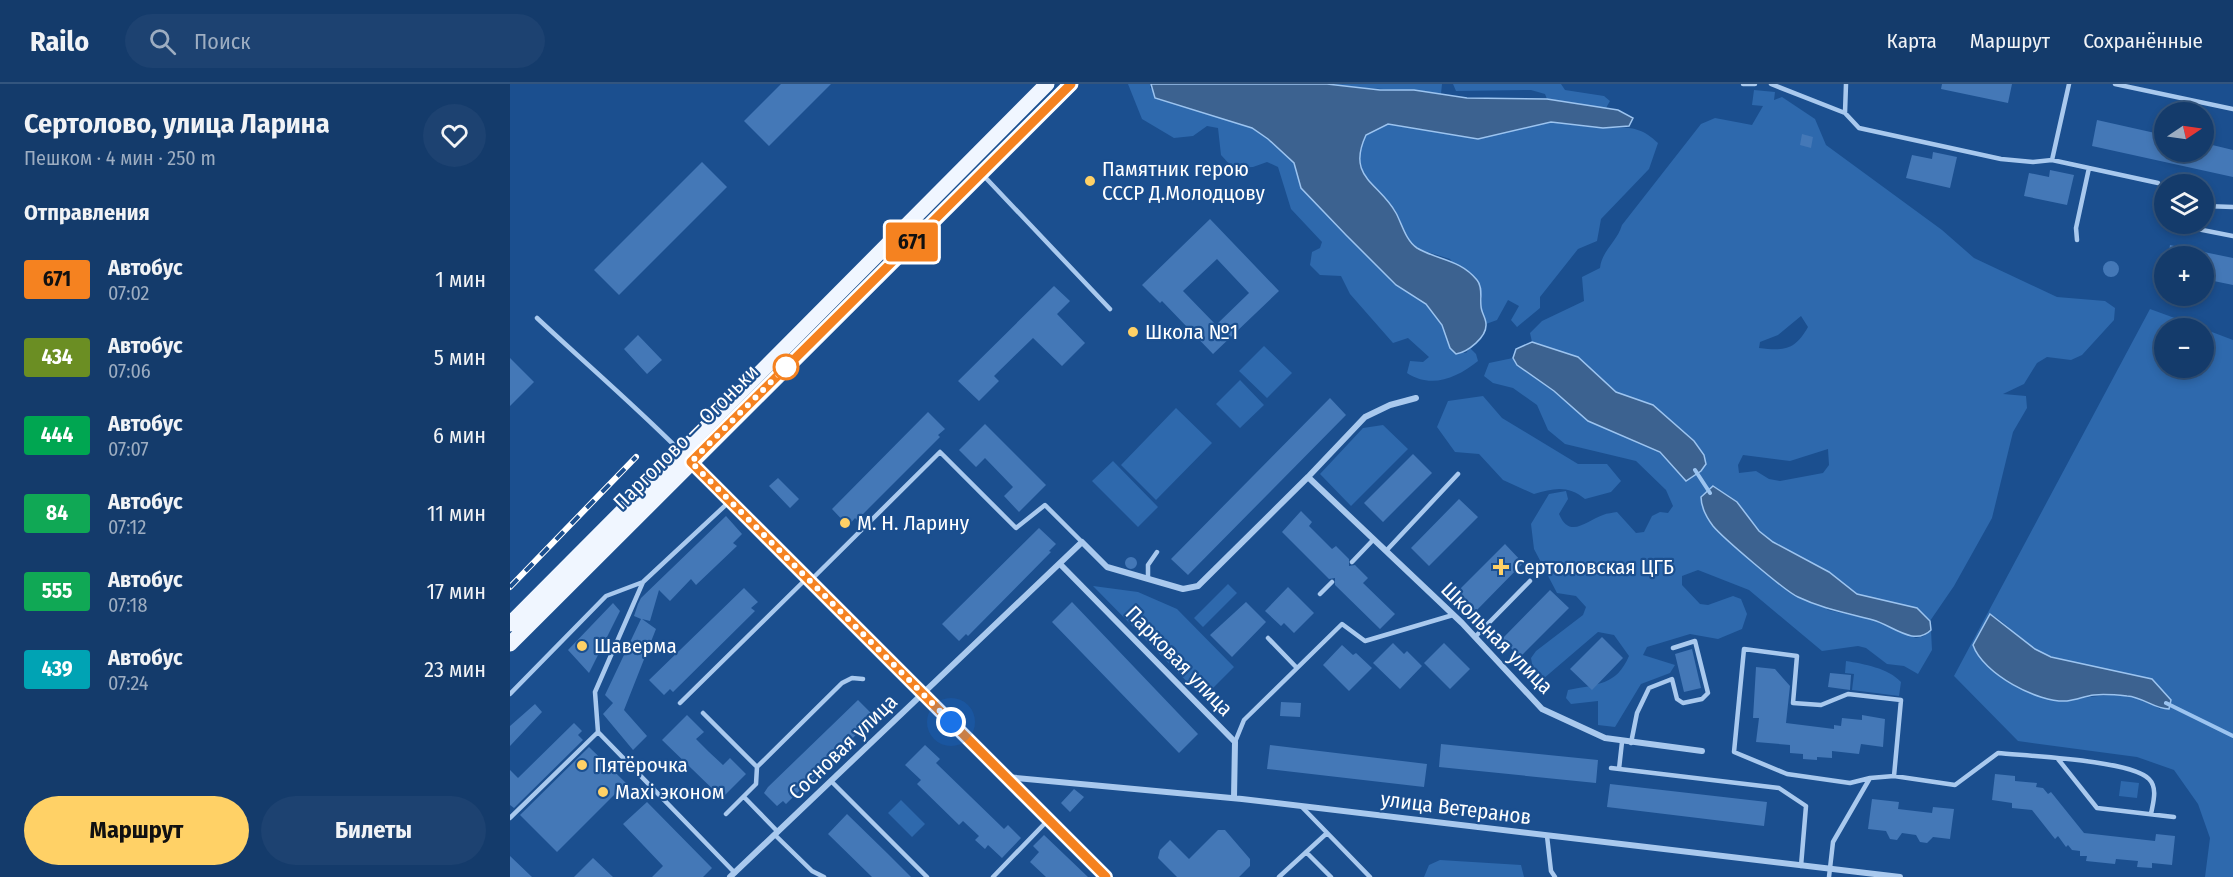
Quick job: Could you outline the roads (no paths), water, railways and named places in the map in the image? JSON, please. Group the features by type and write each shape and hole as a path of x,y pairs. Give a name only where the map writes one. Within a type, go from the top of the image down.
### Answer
{"main road":[{"name":"Парголово — Огоньки","path":"510,644 686,457 1047,84"},
{"name":"Парголово — Огоньки","path":"510,624 981,174 1071,84"}],"street":[{"path":"1082,542 1107,567 1183,589 1198,586 1365,417 1390,405 1416,398"},
{"path":"686,457 1106,877"},
{"name":"Школьная улица","path":"1308,477 1453,615 1542,709 1605,738 1702,751"},
{"name":"Сосновая улица","path":"733,875 1082,542"},
{"name":"Парковая улица","path":"1060,564 1235,742 1234,798"},
{"name":"улица Ветеранов","path":"1006,777 1234,798 1900,877"}],"lane":[{"path":"1743,84 1755,84"},
{"path":"1772,84 1845,112 1859,128 2001,159 2033,162 2052,160 2154,182"},
{"path":"1845,112 1846,84"},
{"path":"2052,160 2069,84"},
{"path":"2115,84 2233,109"},
{"path":"2077,240 2076,228 2089,168"},
{"path":"981,174 1110,309"},
{"path":"2214,206 2233,207"},
{"path":"2214,232 2233,236"},
{"path":"537,318 614,389 632,402 686,457"},
{"path":"680,703 940,452 1016,528 1046,505 1082,542"},
{"path":"1386,551 1458,474"},
{"path":"510,694 606,596 643,582 730,501"},
{"path":"1352,562 1373,540"},
{"path":"1148,579 1148,565 1157,552"},
{"path":"1476,638 1530,581"},
{"path":"643,582 596,692 598,732 733,875"},
{"path":"1320,594 1332,582"},
{"path":"1235,742 1244,720 1342,624 1365,641 1453,615"},
{"path":"1268,638 1297,668"},
{"path":"1631,743 1637,713 1649,688 1672,679 1677,699 1683,704 1702,699 1708,693 1695,642 1673,648"},
{"path":"1894,776 1901,700 1848,694 1821,705 1793,702 1797,656 1744,649 1734,752 1787,774 1850,783 1894,776 1955,785 1998,753 2115,765 2148,777 2154,787 2151,814"},
{"path":"726,814 756,784 757,768 842,683 852,678 863,679"},
{"path":"703,713 757,768"},
{"path":"510,818 598,732"},
{"path":"1619,769 1622,742"},
{"path":"2058,759 2097,808 2174,817"},
{"path":"1611,768 1779,788 1806,806 1801,866"},
{"path":"1829,877 1833,842 1870,778"},
{"path":"831,781 927,877"},
{"path":"744,797 812,871 824,877"},
{"path":"1300,806 1370,877"},
{"path":"993,877 1049,819"},
{"path":"1279,877 1327,832"},
{"path":"1547,836 1551,871 1555,877"},
{"path":"1306,852 1331,877"},
{"path":"1838,870 1846,877"},
{"path":"806,877 812,871"}],"waterway":[{"path":"1695,470 1710,493"},
{"path":"2166,703 2233,736"}],"railway":[{"path":"510,587 636,457"}],"place":[{"name":"Памятник герою СССР Д.Молодцову","path":"1090,181"},
{"name":"Школа №1","path":"1133,332"},
{"name":"М. Н. Ларину","path":"845,523"},
{"name":"Сертоловская ЦГБ","path":"1501,567"},
{"name":"Шаверма","path":"582,646"},
{"name":"Пятёрочка","path":"582,765"},
{"name":"Maxi эконом","path":"603,792"}]}
